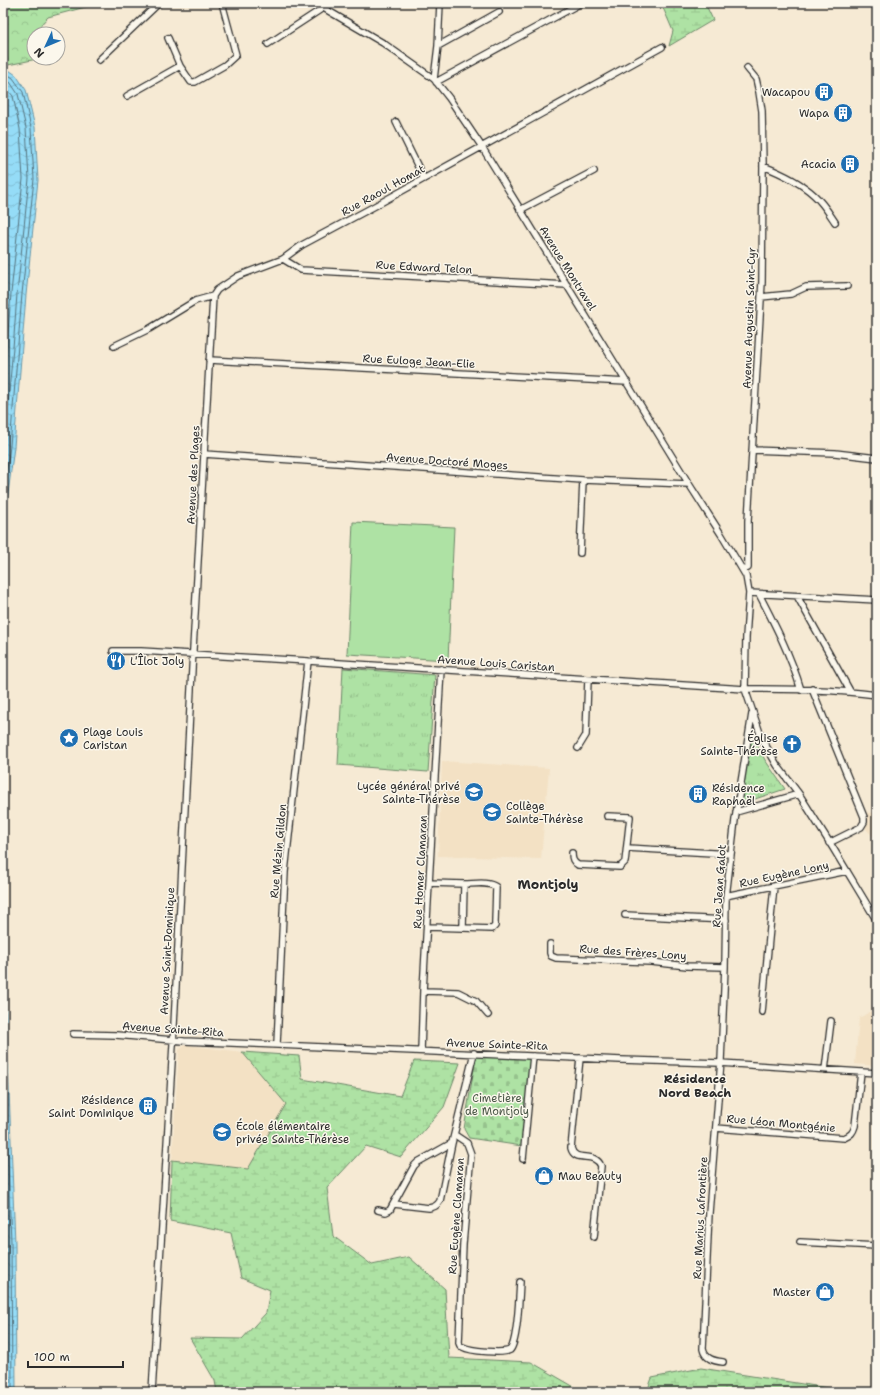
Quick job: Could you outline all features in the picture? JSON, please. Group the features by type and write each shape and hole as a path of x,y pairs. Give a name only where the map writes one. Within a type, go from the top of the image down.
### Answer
{"street":[{"path":"99,60 159,3"},
{"path":"168,38 180,66 191,82 195,82 225,65 236,56 222,3"},
{"name":"Avenue Montravel","path":"315,3 390,48 435,81 449,98 482,147 743,570 747,581 748,593 746,689 752,712 766,746 784,776 799,794 877,922"},
{"path":"435,81 440,3"},
{"path":"435,81 581,3"},
{"path":"268,44 323,8"},
{"path":"438,46 499,12"},
{"name":"Rue Raoul Homat","path":"114,346 149,329 195,301 213,296 217,290 238,276 283,259 302,245 662,47"},
{"path":"127,96 180,66"},
{"name":"Avenue Augustin Saint-Cyr","path":"743,570 748,568 748,521 761,297 763,166 762,111 760,98 756,79 747,68"},
{"path":"396,122 424,179"},
{"path":"763,166 797,182 814,195 825,207 835,222"},
{"path":"520,210 594,171"},
{"name":"Rue Edward Telon","path":"283,259 301,270 567,285"},
{"path":"761,297 791,294 806,287 847,286"},
{"name":"Avenue des Plages","path":"192,655 213,296"},
{"name":"Rue Euloge Jean-Elie","path":"210,360 627,382"},
{"path":"753,450 835,453 877,458"},
{"name":"Avenue Doctoré Moges","path":"204,454 583,480 689,484"},
{"path":"580,553 583,480"},
{"path":"748,593 877,600"},
{"path":"759,594 785,645 795,668 801,690"},
{"path":"797,596 850,691"},
{"name":"Avenue Louis Caristan","path":"113,651 308,661 746,689 812,689 850,691 877,695"},
{"name":"Avenue Saint-Dominique","path":"152,1392 173,1040 192,655"},
{"name":"Rue Mézin Gildon","path":"276,1044 285,872 308,661"},
{"name":"Rue Homer Clamaran","path":"421,1051 441,669"},
{"path":"578,748 586,735 588,679"},
{"path":"812,689 864,817 864,822 861,827 829,842"},
{"name":"Rue Jean Galot","path":"720,1063 725,967 726,897 730,854 752,712"},
{"path":"736,812 799,794"},
{"path":"572,853 574,863 578,865 620,867 625,862 630,817 607,816"},
{"path":"627,848 730,854"},
{"name":"Rue Eugène Lony","path":"726,897 847,871"},
{"path":"427,927 492,929 495,926 496,887 494,885 429,883"},
{"path":"462,928 464,884"},
{"path":"762,1012 774,886"},
{"path":"626,915 726,920"},
{"name":"Rue des Frères Lony","path":"550,944 551,956 556,958 725,967"},
{"path":"423,991 458,992 476,1001 488,1015"},
{"path":"825,1070 831,1021"},
{"name":"Avenue Sainte-Rita","path":"73,1034 456,1053 720,1063 877,1074"},
{"path":"394,1204 429,1208 435,1207 440,1201 452,1143 474,1053"},
{"path":"523,1159 533,1056"},
{"path":"580,1058 571,1148 572,1152 576,1155 595,1158 601,1166 594,1237"},
{"name":"Rue Marius Lafrontière","path":"720,1063 709,1213 703,1349 705,1354 711,1360 723,1362"},
{"name":"Rue Léon Montgénie","path":"716,1128 844,1138 850,1136 855,1126 861,1072"},
{"name":"Rue Eugène Clamaran","path":"455,1135 467,1143 471,1154 463,1244 460,1345 466,1349 499,1353 510,1350 513,1344 516,1326 520,1282"},
{"path":"378,1210 388,1212 394,1204 409,1174 418,1162 452,1143"},
{"path":"800,1242 877,1246"}],"shaded area":[{"name":"Collège Sainte-Thérèse","path":"442,761 549,768 541,859 438,856"},
{"path":"877,812 877,841 866,829 867,813"},
{"path":"877,1008 877,1066 855,1064 859,1018"},
{"name":"École élémentaire privée Sainte-Thérèse","path":"185,1045 242,1052 286,1104 248,1169 172,1160 179,1050"}],"green space":[{"path":"3,3 96,3 48,17 40,26 26,26 26,61 3,66"},
{"path":"657,3 705,3 713,20 669,46 673,31 664,10"},
{"path":"874,3 877,3 877,113 874,40 876,6"},
{"path":"353,522 454,527 448,660 347,654"},
{"path":"343,668 435,675 428,772 338,765"},
{"path":"751,733 765,760 785,789 746,802 742,799"},
{"path":"242,1052 299,1056 302,1079 400,1096 414,1061 460,1063 444,1107 401,1157 366,1146 327,1188 333,1236 372,1265 409,1257 445,1289 449,1358 531,1362 583,1392 217,1392 215,1381 190,1338 242,1339 266,1313 270,1290 241,1278 231,1233 170,1221 172,1160 248,1169 286,1104"},
{"name":"Cimetière de Montjoly","path":"476,1056 532,1058 522,1146 469,1138 464,1129"},
{"path":"701,1368 828,1388 828,1392 647,1392 652,1378"}],"water":[{"path":"3,66 16,75 26,90 35,127 38,180 26,295 14,447 3,533"},
{"path":"3,978 5,988 15,1243 16,1392 3,1392"}],"place":[{"name":"Wacapou","path":"824,92"},
{"name":"Wapa","path":"843,113"},
{"name":"Acacia","path":"850,164"},
{"name":"L'Îlot Joly","path":"116,661"},
{"name":"Plage Louis Caristan","path":"69,738"},
{"name":"Église Sainte-Thérèse","path":"792,744"},
{"name":"Lycée général privé Sainte-Thérèse","path":"474,792"},
{"name":"Résidence Raphaël","path":"698,794"},
{"name":"Collège Sainte-Thérèse","path":"492,812"},
{"name":"Résidence Saint Dominique","path":"148,1106"},
{"name":"École élémentaire privée Sainte-Thérèse","path":"222,1132"},
{"name":"Mau Beauty","path":"544,1176"},
{"name":"Master","path":"825,1292"}],"district":[{"name":"Montjoly","path":"548,884"},
{"name":"Résidence Nord Beach","path":"695,1086"}]}
